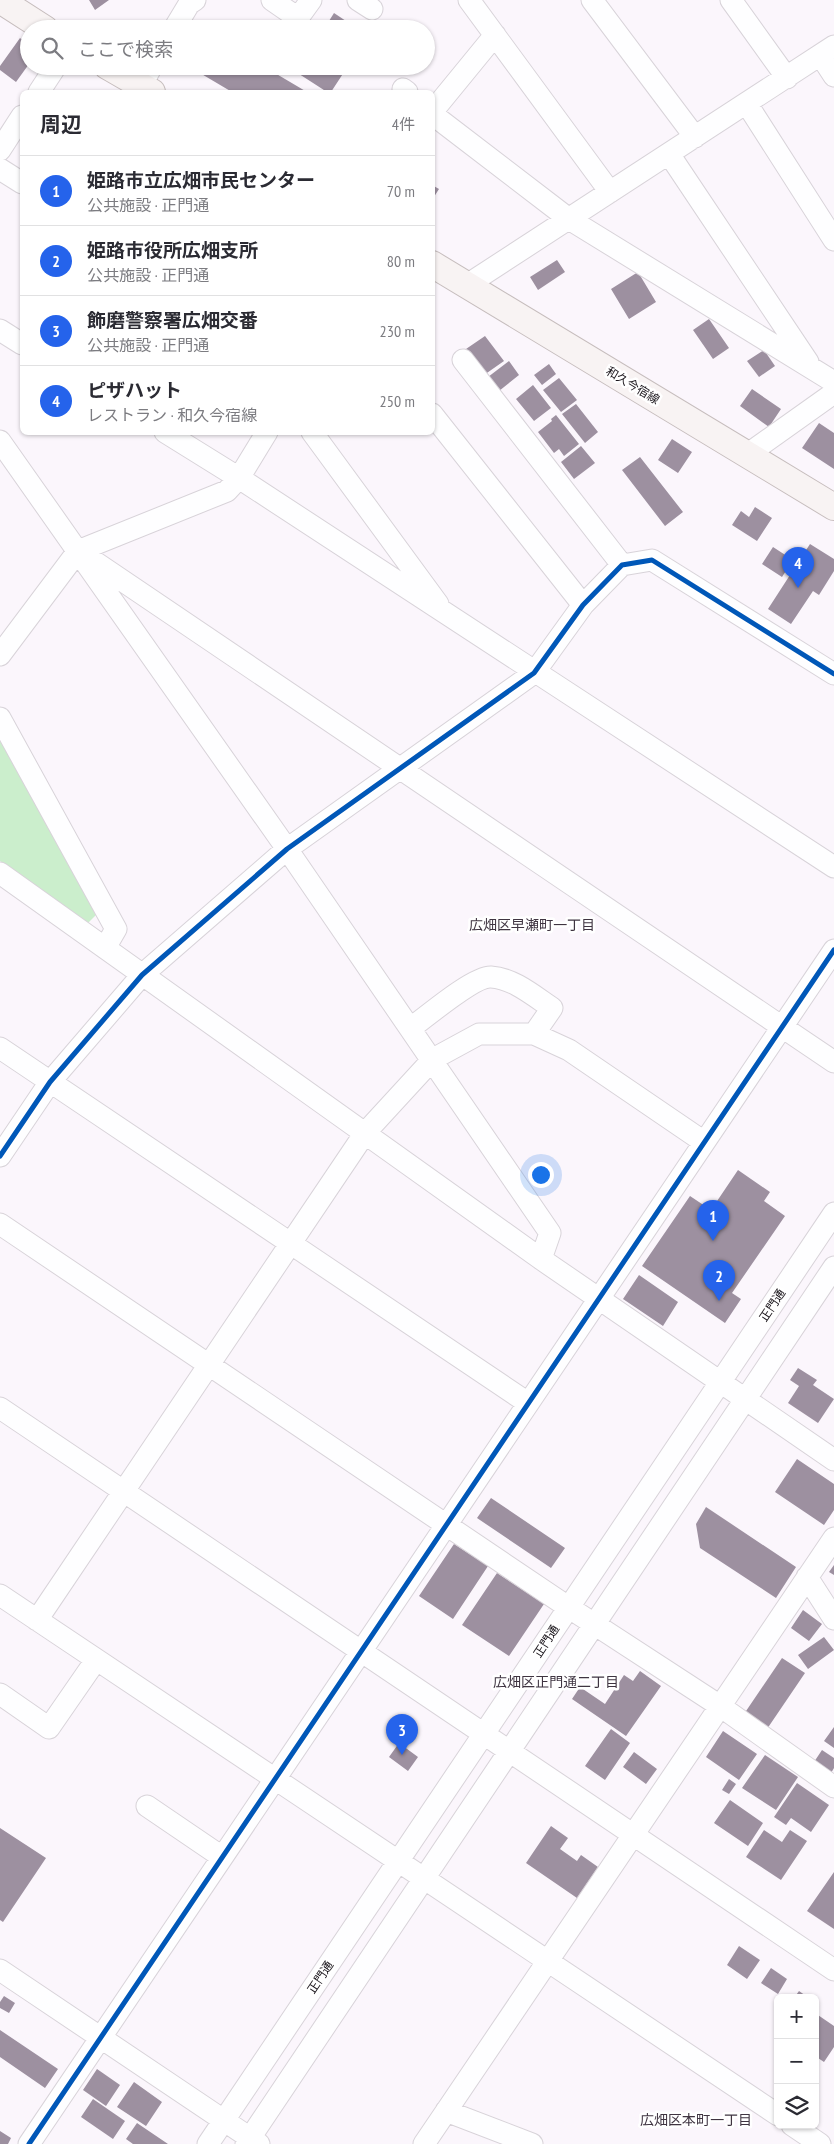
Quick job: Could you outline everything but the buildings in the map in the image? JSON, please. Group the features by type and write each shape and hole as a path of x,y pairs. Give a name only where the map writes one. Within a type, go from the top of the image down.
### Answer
{"main road":[{"path":"0,0 31,20"},
{"path":"130,75 148,82"},
{"name":"和久今宿線","path":"435,266 834,506"}],"street":[{"path":"179,20 189,4 195,0"},
{"path":"272,0 298,18 311,0"},
{"path":"471,0 610,192"},
{"path":"592,0 695,137"},
{"path":"731,0 787,78"},
{"path":"435,109 495,35"},
{"path":"467,285 827,51 834,76"},
{"path":"40,90 50,75"},
{"path":"747,104 834,240"},
{"path":"435,115 570,218 834,382"},
{"path":"0,150 20,119"},
{"path":"669,154 812,367"},
{"path":"0,169 20,182"},
{"path":"0,330 20,343"},
{"path":"464,360 622,565"},
{"path":"748,454 834,393"},
{"path":"435,418 583,605"},
{"path":"170,435 239,478 534,673 834,867"},
{"path":"0,655 78,551 227,491 239,478 265,435"},
{"path":"314,435 448,616"},
{"path":"0,441 433,1060 550,1233 540,1259"},
{"path":"78,551 834,1062"},
{"path":"0,1156 50,1082 142,975 286,849 534,673 583,605 622,565 652,560 834,674"},
{"path":"0,718 116,929 105,948"},
{"path":"0,873 540,1259 600,1298 834,1460"},
{"path":"29,2144 834,950"},
{"path":"410,1028 476,980 490,977 513,984 552,1008 534,1034"},
{"path":"37,1620 365,1133 433,1060 479,1034 534,1034 568,1050 704,1142"},
{"path":"0,1048 528,1403"},
{"name":"正門通","path":"208,2144 834,1213"},
{"path":"0,1224 568,1607 720,1706 834,1787"},
{"path":"0,1970 224,2120 252,2142 424,1880 834,1267"},
{"path":"0,1408 834,1970"},
{"path":"424,2144 547,1959 634,1835 834,1538"},
{"path":"808,1577 834,1620"},
{"path":"0,1594 424,1880 547,1959 774,2112"},
{"path":"0,1694 49,1728 96,1660"},
{"path":"147,1806 222,1857"},
{"path":"446,2111 532,2144"},
{"path":"798,2129 820,2144"}],"green space":[{"path":"0,734 99,912 88,923 0,861"}],"cycle path":[{"path":"0,1156 50,1082 142,975 287,849 534,673 583,605 622,565 652,560 834,674"},
{"path":"29,2144 834,950"}],"place":[{"name":"ピザハット","path":"798,588"},
{"name":"姫路市立広畑市民センター","path":"713,1241"},
{"name":"姫路市役所広畑支所","path":"719,1301"},
{"name":"飾磨警察署広畑交番","path":"402,1755"}],"district":[{"name":"広畑区早瀬町一丁目","path":"532,925"},
{"name":"広畑区正門通二丁目","path":"556,1682"},
{"name":"広畑区本町一丁目","path":"696,2120"}]}
